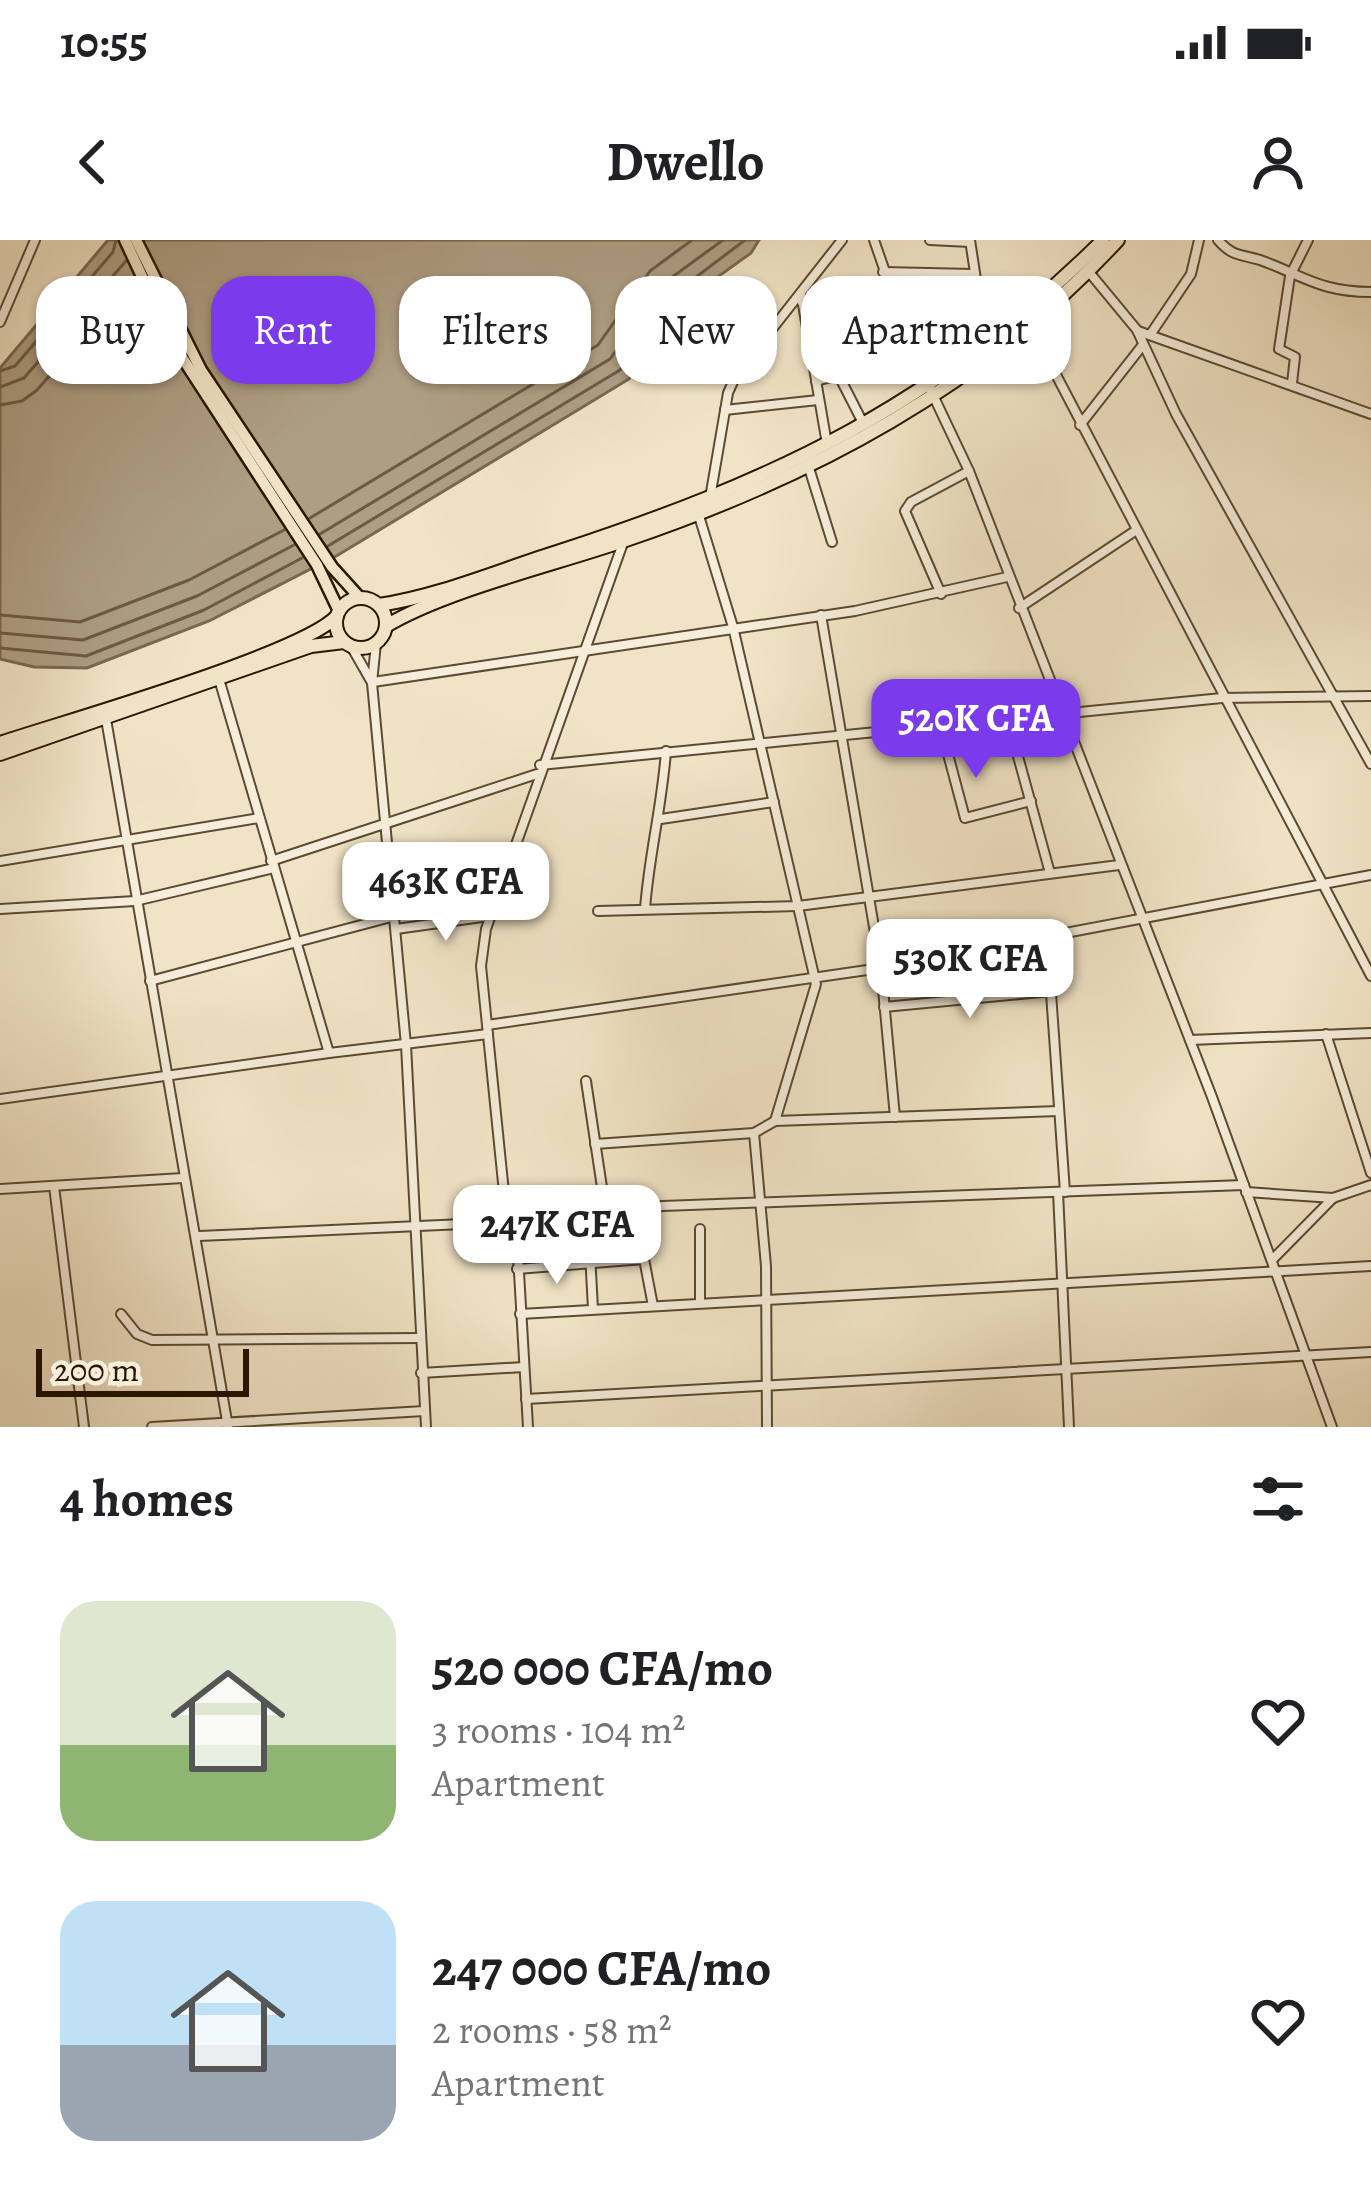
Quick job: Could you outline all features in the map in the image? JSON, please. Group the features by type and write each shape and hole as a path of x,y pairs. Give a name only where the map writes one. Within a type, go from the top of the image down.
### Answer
{"highway":[{"path":"1063,276 1103,240"},
{"path":"1071,288 1118,240"},
{"path":"0,743 318,631 360,598 379,605 710,500 828,446 941,384"},
{"path":"0,754 311,646 376,643 386,626 699,516 809,468 943,384"},
{"path":"379,605 386,626"},
{"path":"338,613 347,644"}],"main road":[{"path":"124,240 174,345 316,565 338,613"},
{"path":"136,240 202,370 332,567 360,598"}],"street":[{"path":"0,322 35,240"},
{"path":"816,276 842,240"},
{"path":"874,240 885,276"},
{"path":"883,272 974,274 970,241 930,240"},
{"path":"1150,335 1191,274 1199,240"},
{"path":"1218,240 1231,256 1263,261 1322,287 1371,292"},
{"path":"1292,383 1294,357 1279,350 1290,276 1308,240"},
{"path":"1089,272 1137,330 1371,764"},
{"path":"710,500 725,410 736,375 801,297"},
{"path":"1137,330 1371,414"},
{"path":"1080,425 1142,346"},
{"path":"815,384 828,446"},
{"path":"843,384 865,426"},
{"path":"926,384 969,471 1006,577 1190,1040 1332,1427"},
{"path":"1059,384 1371,976"},
{"path":"725,410 818,400"},
{"path":"809,468 832,542"},
{"path":"941,594 904,511 911,502 969,471"},
{"path":"699,516 733,627 815,977 816,992 775,1121"},
{"path":"1019,608 1135,531"},
{"path":"528,1427 518,1269 481,966 489,916 623,542"},
{"path":"372,682 821,615 1006,577"},
{"path":"821,615 880,968 895,1117"},
{"path":"376,643 372,682 406,1045 426,1427"},
{"path":"347,644 372,682"},
{"path":"218,679 329,1053"},
{"path":"0,909 135,901 273,865 538,770 761,741 940,728 1222,698 1371,696"},
{"path":"106,717 228,1426"},
{"path":"1008,720 1050,873"},
{"path":"940,728 964,818 1031,801"},
{"path":"645,910 649,851 661,820 666,752"},
{"path":"661,820 774,802"},
{"path":"0,861 259,818"},
{"path":"598,911 798,906 1119,865"},
{"path":"0,1099 406,1045 880,968 1371,875"},
{"path":"150,981 395,916"},
{"path":"397,929 489,916"},
{"path":"1047,935 1059,1111 1069,1427"},
{"path":"884,1007 1051,991"},
{"path":"1190,1040 1371,1033"},
{"path":"1326,1034 1371,1173"},
{"path":"586,1081 606,1214"},
{"path":"595,1144 754,1133 775,1121 1059,1111"},
{"path":"754,1133 766,1299 766,1427"},
{"path":"0,1189 183,1178"},
{"path":"199,1237 588,1216 663,1205 758,1206 1245,1188 1333,1198 1371,1185"},
{"path":"54,1186 84,1427"},
{"path":"1274,1265 1333,1198"},
{"path":"588,1216 593,1309"},
{"path":"700,1229 700,1303"},
{"path":"518,1269 647,1262 652,1306"},
{"path":"520,1314 1274,1265 1371,1266"},
{"path":"121,1314 137,1334 152,1340 420,1338"},
{"path":"526,1399 766,1382 1371,1352"},
{"path":"422,1373 524,1367"},
{"path":"152,1427 424,1411"}],"water":[{"path":"108,240 759,240 751,253 719,276 615,276 615,384 621,384 338,555 209,621 87,668 34,667 0,659 0,368 36,325 36,384 187,384 187,276 78,276"}]}
